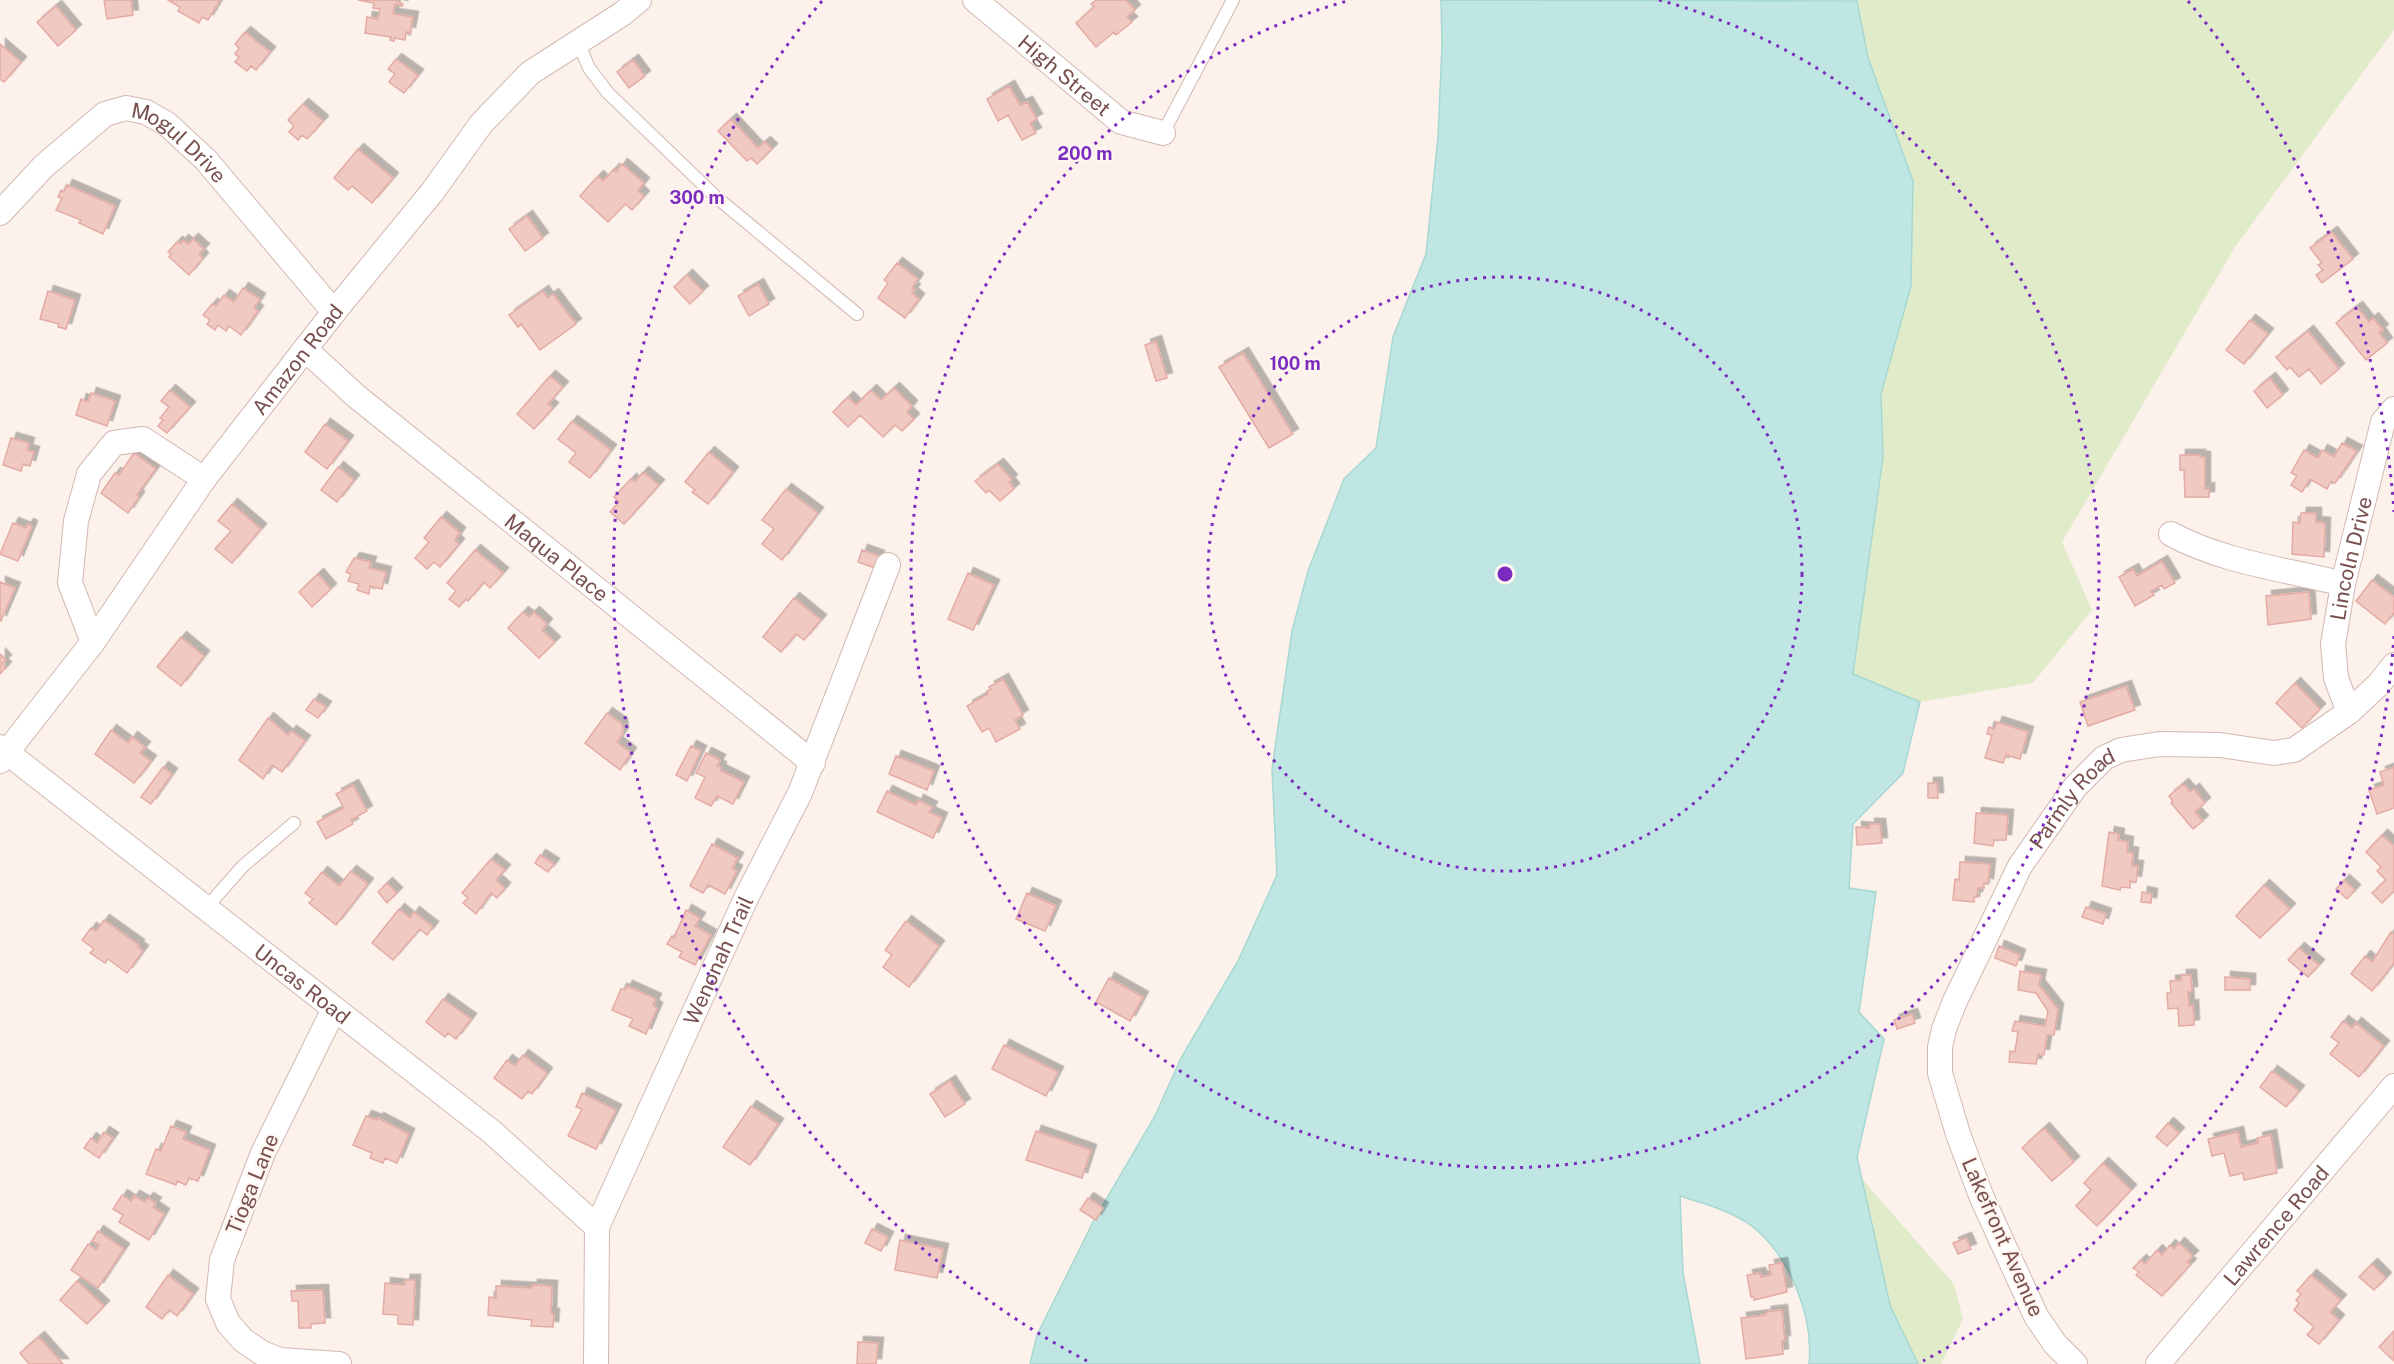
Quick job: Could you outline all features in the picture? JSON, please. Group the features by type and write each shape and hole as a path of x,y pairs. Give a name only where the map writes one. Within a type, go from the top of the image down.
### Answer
{"street":[{"name":"Amazon Road","path":"2,754 93,642 204,479 334,312 433,191 481,124 530,73 622,14 639,0"},
{"name":"High Street","path":"975,0 1120,122 1163,134"},
{"name":"Mogul Drive","path":"0,213 44,166 105,114 126,108 146,112 167,124 206,160 334,312"},
{"name":"Maqua Place","path":"305,349 356,396 813,763"},
{"name":"Lincoln Drive","path":"2349,712 2336,678 2333,644 2343,584 2383,422 2394,409"},
{"path":"93,642 70,583 76,521 89,474 114,442 143,438 204,479"},
{"path":"2171,534 2204,550 2228,558 2343,584"},
{"name":"Wenonah Trail","path":"596,1364 597,1227 747,896 787,822 813,763 888,565"},
{"name":"Parmly Road","path":"1958,1134 1940,1073 1940,1047 1944,1029 1955,1001 2020,866 2076,788 2104,758 2121,750 2159,744 2220,745 2274,753 2294,750 2349,712 2378,685 2394,665"},
{"name":"Uncas Road","path":"2,754 206,908 492,1132 597,1227"},
{"name":"Tioga Lane","path":"334,1010 263,1153 222,1260 218,1299 228,1323 243,1340 262,1353 280,1360 339,1364"},
{"name":"Lawrence Road","path":"2158,1364 2394,1086"},
{"name":"Lakefront Avenue","path":"1958,1134 1982,1198 2036,1316 2055,1344 2075,1364"}],"lane":[{"path":"1163,134 1233,0"},
{"path":"578,42 588,68 608,93 715,196 857,314"},
{"path":"206,908 243,866 294,823"}],"green space":[{"path":"1856,0 2394,0 2394,30 2235,247 2062,542 2092,610 2033,683 1920,702 1853,674 1883,457 1881,394 1911,286 1913,181 1868,58"},
{"path":"1862,1179 1954,1284 1963,1319 1941,1364 1918,1364 1890,1305"}],"water":[{"path":"1441,0 1857,1 1868,58 1913,181 1911,286 1881,394 1883,457 1853,674 1920,702 1903,773 1853,824 1849,888 1876,892 1859,1012 1884,1039 1857,1157 1890,1305 1918,1364 1809,1364 1809,1345 1803,1306 1787,1268 1776,1251 1763,1236 1741,1219 1715,1207 1680,1196 1683,1273 1700,1364 1030,1364 1037,1335 1094,1220 1155,1116 1181,1058 1238,961 1277,875 1272,769 1292,631 1308,571 1344,479 1376,448 1393,337 1426,254 1438,137 1442,46"}],"building":[{"path":"104,0 131,0 133,15 107,19"},
{"path":"168,0 220,0 208,20 202,17 199,23 178,11 180,7"},
{"path":"358,0 395,0 403,4 402,6 395,4 393,14 413,17 410,33 406,32 405,40 395,38 394,41 390,40 391,37 365,33 367,17 378,19 380,9 373,8 374,3"},
{"path":"1096,0 1126,0 1135,10 1127,17 1132,22 1116,35 1114,32 1096,47 1076,23 1094,7 1091,4"},
{"path":"56,6 76,30 58,46 37,22"},
{"path":"245,32 270,52 256,70 251,66 247,71 235,62 239,57 235,54 239,48 235,44"},
{"path":"0,44 21,62 4,82 0,79"},
{"path":"396,59 418,75 404,93 389,82 395,74 388,69"},
{"path":"633,60 645,76 629,88 617,72"},
{"path":"1009,86 1020,105 1027,102 1037,119 1030,123 1036,133 1022,140 1008,115 998,121 987,99"},
{"path":"303,104 323,121 307,139 302,135 298,140 289,132 294,126 288,120"},
{"path":"731,119 758,148 765,142 772,149 757,164 751,158 747,161 718,131"},
{"path":"358,149 393,178 372,203 352,186 348,190 334,178"},
{"path":"622,164 644,183 638,191 644,196 632,210 625,204 608,222 580,196 598,176 603,181 614,169 616,172"},
{"path":"67,185 115,206 103,234 79,223 81,220 56,210 62,198 58,197 61,190 64,192"},
{"path":"527,216 543,238 525,251 509,229"},
{"path":"2332,232 2353,259 2322,283 2316,275 2323,270 2318,265 2322,263 2310,248"},
{"path":"193,239 204,249 199,254 203,258 189,275 169,257 171,254 168,252 177,242 180,244 183,240 188,244"},
{"path":"897,263 918,279 912,288 915,289 912,293 919,299 905,318 878,298 888,283 884,280"},
{"path":"687,275 703,291 690,304 674,287"},
{"path":"758,284 769,304 749,316 738,296"},
{"path":"243,288 260,299 254,308 258,311 241,335 229,326 226,331 218,325 215,330 207,324 210,320 203,315 212,304 216,306 224,295 234,302"},
{"path":"48,291 75,300 66,329 58,327 59,324 40,319"},
{"path":"543,291 548,298 553,294 576,324 540,350 521,324 518,327 509,315"},
{"path":"2357,307 2369,322 2373,318 2383,330 2379,332 2387,343 2366,360 2336,323"},
{"path":"2250,320 2268,334 2244,364 2226,350"},
{"path":"2308,331 2339,369 2321,384 2309,369 2299,377 2290,367 2287,370 2276,357"},
{"path":"1156,341 1167,378 1156,381 1145,345"},
{"path":"1243,353 1293,434 1269,448 1219,367"},
{"path":"550,376 563,387 548,404 553,408 534,429 517,414"},
{"path":"2270,378 2283,395 2267,408 2254,391"},
{"path":"894,388 912,406 907,412 914,419 902,431 895,425 883,437 860,415 848,427 833,412 848,397 856,405 871,390 881,400"},
{"path":"170,390 190,407 167,433 158,426 163,420 160,418 169,407 161,401"},
{"path":"91,393 115,401 107,426 76,415 81,399 88,402"},
{"path":"572,421 611,450 590,478 569,462 576,453 558,439"},
{"path":"325,424 348,441 327,469 305,452"},
{"path":"11,438 29,443 27,450 34,452 30,466 23,464 21,471 3,465"},
{"path":"2342,443 2357,451 2335,483 2331,481 2327,489 2310,479 2302,492 2291,485 2297,476 2291,473 2304,450 2318,458 2322,450 2334,457"},
{"path":"709,452 733,472 708,504 692,492 695,490 685,482"},
{"path":"134,453 156,469 137,495 139,497 128,513 101,493 115,473 119,475"},
{"path":"2180,455 2205,457 2205,489 2209,488 2209,497 2185,497 2184,470 2180,470"},
{"path":"998,464 1012,480 1009,482 1014,489 1000,501 989,490 986,493 975,481"},
{"path":"338,467 354,480 337,502 321,490"},
{"path":"643,472 659,485 624,524 610,512 619,502 614,497 631,479 635,482"},
{"path":"786,489 818,513 782,560 762,544 774,529 762,520"},
{"path":"232,504 261,529 232,563 215,549 231,531 218,521"},
{"path":"2301,513 2316,513 2316,522 2325,523 2324,557 2292,554 2293,522 2300,523"},
{"path":"441,517 460,533 455,540 459,544 440,567 434,562 427,569 415,558 429,542 424,538"},
{"path":"13,523 26,528 28,524 32,526 18,561 0,554"},
{"path":"475,550 503,573 490,588 484,582 468,601 466,599 459,607 449,599 456,591 447,583"},
{"path":"862,550 879,556 875,568 858,562"},
{"path":"354,558 371,562 369,568 386,572 382,589 370,586 369,594 357,590 359,584 348,581 351,574 346,572"},
{"path":"2162,561 2175,583 2164,589 2162,585 2151,591 2154,595 2135,606 2119,577 2133,569 2137,576"},
{"path":"968,573 994,585 973,630 948,619"},
{"path":"318,574 331,589 312,607 299,592"},
{"path":"2372,580 2394,597 2394,613 2385,624 2356,601"},
{"path":"0,582 15,588 1,621 0,620"},
{"path":"2309,592 2311,619 2268,625 2266,596"},
{"path":"794,598 821,620 804,640 796,634 781,652 763,637"},
{"path":"523,612 529,617 534,612 547,624 542,630 555,642 539,658 508,628"},
{"path":"181,637 204,656 181,686 157,667"},
{"path":"0,654 6,660 2,664 6,667 0,674"},
{"path":"1003,679 1023,715 1015,720 1020,729 996,742 989,728 982,732 967,706 988,694 987,691 991,689 989,687"},
{"path":"2295,683 2320,709 2302,728 2276,703"},
{"path":"2126,686 2135,710 2088,726 2080,702"},
{"path":"314,699 326,707 318,718 306,710"},
{"path":"607,713 622,724 623,733 617,742 631,753 620,770 585,743"},
{"path":"268,718 288,735 291,731 305,741 282,772 272,765 263,779 239,760"},
{"path":"1997,722 2028,732 2020,759 2006,755 2003,763 1985,758 1992,735 1987,734 1989,727 1994,729"},
{"path":"111,730 128,743 132,737 145,747 140,753 151,761 134,783 95,754"},
{"path":"691,746 701,751 687,781 676,775"},
{"path":"706,753 720,760 717,766 721,767 720,770 744,782 733,804 717,796 711,806 695,798 705,777 696,773"},
{"path":"896,756 934,771 927,790 889,774"},
{"path":"163,767 172,774 151,804 141,797"},
{"path":"2394,767 2394,808 2377,814 2369,790 2384,785 2380,772"},
{"path":"1928,783 1937,783 1938,798 1928,798"},
{"path":"2183,784 2190,792 2194,789 2205,803 2195,812 2203,821 2193,829 2171,803 2173,802 2169,796"},
{"path":"353,785 367,811 351,820 353,824 326,839 317,822 344,808 336,794"},
{"path":"887,791 916,805 918,800 932,807 929,812 942,818 933,838 877,812"},
{"path":"1976,813 2008,815 2006,840 1994,840 1993,846 1974,843"},
{"path":"1869,824 1880,824 1882,843 1857,845 1856,827 1870,828"},
{"path":"2109,832 2119,834 2118,840 2128,842 2127,852 2133,853 2132,866 2138,866 2136,882 2130,881 2130,888 2121,887 2120,890 2102,886"},
{"path":"2382,835 2394,846 2394,891 2382,903 2372,893 2386,880 2377,871 2381,867 2366,852"},
{"path":"712,844 738,858 732,868 737,871 725,894 708,885 703,893 690,886"},
{"path":"540,855 554,864 548,872 535,863"},
{"path":"491,859 505,870 496,880 505,888 497,898 491,893 476,914 463,903 468,898 462,893"},
{"path":"1960,862 1990,864 1988,884 1984,883 1984,888 1978,888 1974,902 1953,900 1955,879 1959,880"},
{"path":"351,871 368,884 336,925 309,903 313,899 305,893 322,872 339,886"},
{"path":"2344,880 2355,890 2347,899 2336,889"},
{"path":"387,883 397,893 387,903 378,892"},
{"path":"2264,885 2290,909 2260,938 2236,916"},
{"path":"2142,892 2152,894 2151,903 2141,902"},
{"path":"1027,893 1056,906 1045,931 1016,919"},
{"path":"2086,907 2106,914 2103,924 2082,917"},
{"path":"399,909 410,918 414,912 433,927 427,935 420,929 393,960 372,943"},
{"path":"686,910 700,918 695,926 711,935 695,965 679,957 682,952 667,944 672,936 674,938"},
{"path":"104,920 139,945 138,947 143,951 127,973 108,959 105,963 90,953 94,949 82,940 91,928 96,931"},
{"path":"906,921 939,946 909,987 883,967 892,955 885,950"},
{"path":"2391,932 2394,935 2394,963 2372,991 2351,974 2365,956 2372,962"},
{"path":"1999,946 2020,955 2016,966 1995,958"},
{"path":"2299,948 2319,965 2308,977 2288,960"},
{"path":"2020,971 2041,975 2039,985 2058,1009 2054,1035 2047,1035 2044,1055 2038,1054 2036,1064 2009,1062 2010,1051 2015,1052 2018,1032 2012,1031 2015,1021 2045,1026 2048,1011 2036,993 2018,990"},
{"path":"2181,975 2191,975 2192,992 2188,992 2189,1006 2193,1005 2194,1025 2179,1026 2178,1008 2168,1009 2167,993 2171,993 2170,981 2181,980"},
{"path":"2225,977 2250,979 2250,990 2225,990"},
{"path":"1109,978 1143,997 1130,1021 1096,1002"},
{"path":"627,986 656,999 653,1005 657,1008 646,1034 629,1026 633,1019 612,1010 621,989 625,990"},
{"path":"443,999 471,1019 456,1039 448,1033 445,1037 426,1022"},
{"path":"1912,1014 1915,1023 1897,1029 1894,1020"},
{"path":"2343,1021 2352,1028 2356,1023 2384,1046 2359,1077 2330,1054 2339,1043 2331,1037"},
{"path":"1004,1045 1058,1072 1046,1096 992,1069"},
{"path":"523,1055 547,1073 532,1094 528,1091 522,1099 494,1078 507,1060 515,1066"},
{"path":"2272,1071 2299,1091 2286,1107 2260,1087"},
{"path":"950,1081 965,1104 945,1117 930,1094"},
{"path":"582,1093 616,1110 596,1149 568,1136 582,1109 576,1107"},
{"path":"751,1106 778,1124 750,1165 723,1147"},
{"path":"366,1116 377,1120 378,1118 409,1134 397,1163 385,1158 383,1163 370,1158 372,1153 353,1145"},
{"path":"2168,1123 2179,1133 2167,1146 2156,1137"},
{"path":"171,1126 186,1132 183,1139 210,1150 198,1181 189,1178 186,1185 177,1181 176,1185 146,1174 156,1149 161,1151"},
{"path":"2044,1128 2074,1162 2052,1181 2022,1148"},
{"path":"1036,1131 1091,1150 1082,1178 1026,1160"},
{"path":"104,1132 113,1138 99,1158 84,1148 91,1138 97,1143"},
{"path":"2238,1132 2241,1147 2258,1143 2257,1138 2271,1135 2277,1173 2244,1180 2243,1173 2230,1176 2224,1153 2212,1156 2208,1139"},
{"path":"2103,1163 2131,1190 2097,1226 2076,1206 2091,1190 2084,1183"},
{"path":"122,1195 131,1201 134,1196 145,1202 148,1198 156,1203 153,1207 164,1214 149,1240 119,1222 123,1215 113,1209"},
{"path":"1088,1198 1103,1208 1096,1220 1080,1210"},
{"path":"872,1229 888,1237 881,1251 865,1243"},
{"path":"98,1231 124,1249 98,1288 71,1270 88,1244 96,1250 99,1245 92,1241"},
{"path":"1966,1238 1971,1249 1958,1254 1953,1243"},
{"path":"900,1240 943,1249 937,1278 895,1270"},
{"path":"2179,1243 2193,1256 2187,1262 2191,1264 2162,1296 2136,1275 2139,1272 2133,1268 2141,1260 2145,1264 2157,1250 2162,1255 2170,1245 2174,1249"},
{"path":"1782,1263 1787,1292 1754,1300 1754,1297 1751,1297 1747,1275 1760,1273 1761,1277 1771,1275 1769,1265"},
{"path":"2372,1264 2386,1278 2374,1290 2359,1277"},
{"path":"168,1275 193,1294 177,1316 169,1310 162,1319 146,1307"},
{"path":"2311,1275 2341,1300 2330,1312 2339,1320 2319,1344 2307,1335 2314,1327 2294,1310 2299,1303 2296,1300 2301,1294 2297,1291"},
{"path":"405,1280 415,1280 413,1325 398,1324 398,1315 383,1314 385,1283 404,1285"},
{"path":"77,1281 104,1306 87,1324 60,1300"},
{"path":"532,1285 552,1286 553,1327 531,1326 532,1320 488,1315 489,1297 496,1298 496,1286 532,1288"},
{"path":"323,1290 325,1323 311,1324 311,1328 299,1328 298,1301 292,1301 291,1291"},
{"path":"1782,1310 1785,1341 1782,1341 1783,1354 1746,1359 1741,1318 1766,1315 1766,1312"},
{"path":"2394,1331 2394,1361 2379,1347"},
{"path":"39,1337 63,1364 29,1364 20,1353"},
{"path":"858,1342 878,1343 876,1364 857,1364"}]}
